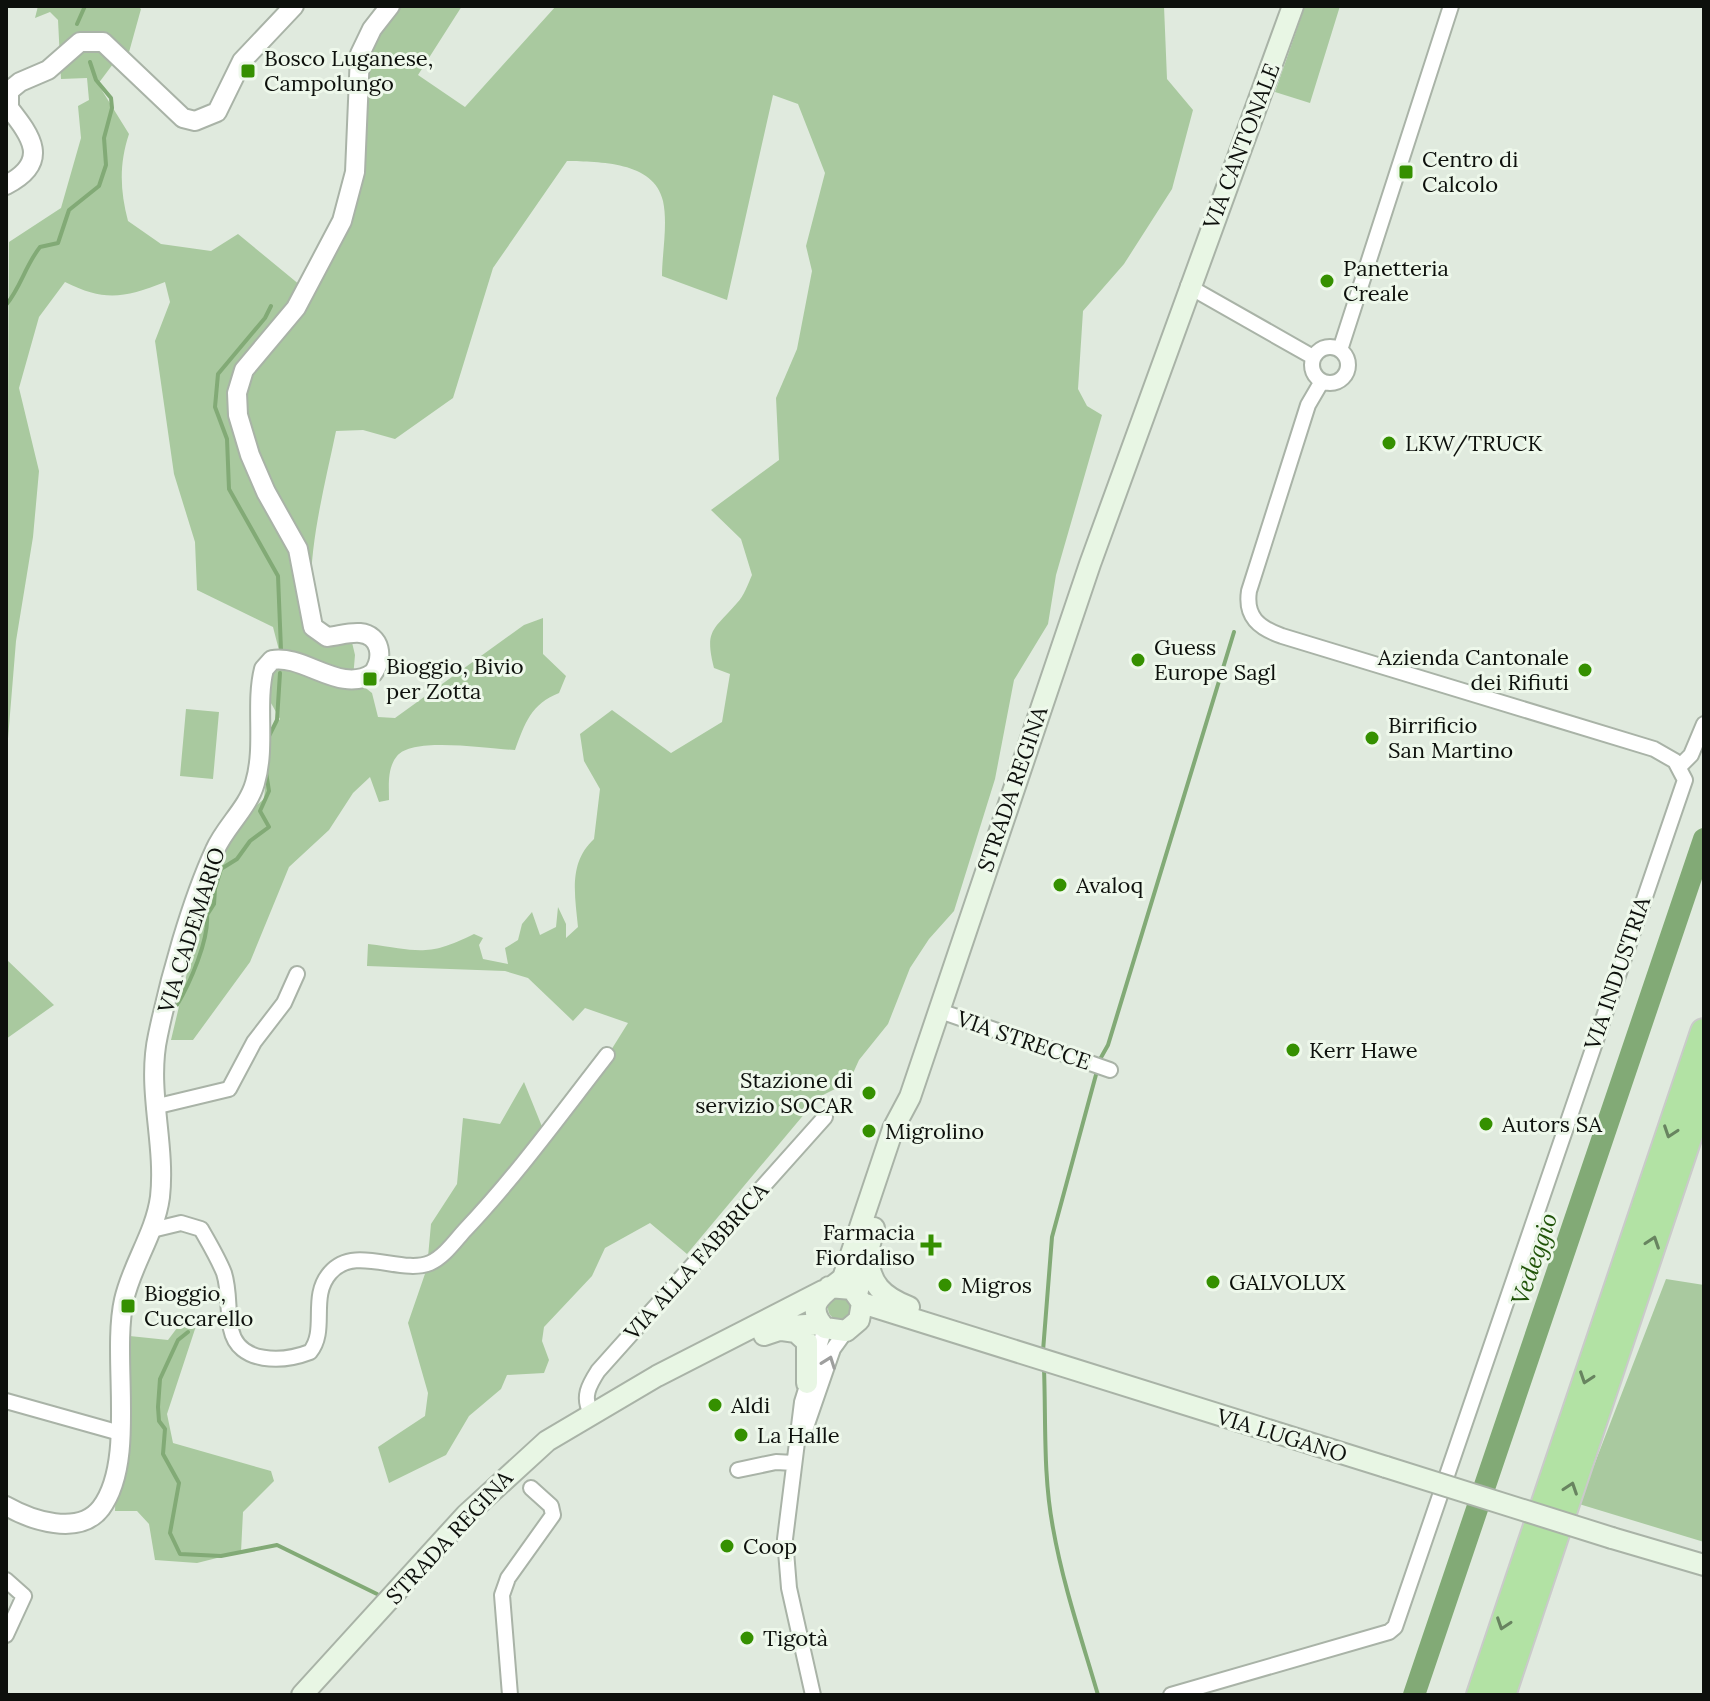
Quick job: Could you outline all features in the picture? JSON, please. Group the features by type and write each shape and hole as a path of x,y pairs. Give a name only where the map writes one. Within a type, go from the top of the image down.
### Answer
{"highway":[{"path":"1480,1695 1704,1032"},
{"path":"1502,1695 1704,1090"}],"main road":[{"name":"VIA CANTONALE","path":"1188,286 1293,6"},
{"name":"STRADA REGINA","path":"302,1695 503,1477 547,1441 657,1376 826,1289 845,1273 893,1129 910,1097 937,1010 1188,286"},
{"path":"856,1312 869,1243 903,1133 910,1097"},
{"path":"657,1376 687,1352 789,1300 827,1275 844,1251 877,1177"},
{"path":"869,1243 871,1276 885,1296 985,1336 1000,1346"},
{"path":"823,1326 815,1311 826,1289 844,1286 856,1312 1044,1363"},
{"name":"STRADA REGINA","path":"614,1401 770,1332 798,1325 823,1326 856,1312"},
{"name":"VIA LUGANO","path":"856,1312 1000,1346 1044,1363 1704,1565"},
{"path":"770,1332 791,1331 804,1339 809,1352 807,1383"}],"street":[{"path":"6,185 25,170 33,145 28,131 9,108 9,91 20,82 48,70 80,42 103,42 183,118 195,121 217,112 242,61 268,29 294,6"},
{"name":"VIA CADEMARIO","path":"6,1506 27,1517 49,1522 77,1522 94,1516 108,1494 120,1433 122,1315 131,1277 152,1230 161,1183 154,1107 158,1034 198,892 216,847 256,782 266,665 281,658 317,672 360,678 373,673 380,659 377,644 368,635 327,637 313,627 298,549 261,482 240,423 237,400 244,370 296,308 342,221 355,172 360,54 372,29 390,6"},
{"path":"1340,350 1451,6"},
{"path":"1188,286 1313,357"},
{"path":"1328,346 1340,350 1347,360 1346,372 1339,381 1322,381 1312,368 1313,357 1328,346"},
{"path":"1322,381 1308,405 1249,591 1248,608 1254,621 1282,636 1654,749 1680,766 1698,742 1704,724"},
{"name":"VIA INDUSTRIA","path":"1171,1695 1389,1632 1395,1627 1683,787 1680,766"},
{"path":"154,1107 229,1089 254,1042 284,1003 297,974"},
{"name":"VIA STRECCE","path":"937,1010 1110,1070"},
{"path":"152,1230 181,1223 201,1229 224,1273 231,1330 236,1342 248,1353 277,1359 310,1352 319,1337 317,1313 321,1292 332,1270 341,1265 378,1260 404,1265 431,1263 491,1202 607,1055"},
{"name":"VIA ALLA FABBRICA","path":"591,1413 587,1405 587,1391 598,1371 825,1117"},
{"path":"796,1456 833,1349 856,1312"},
{"path":"813,1695 785,1557 807,1383 823,1326"},
{"path":"6,1401 120,1433"},
{"path":"738,1470 796,1456"},
{"path":"510,1695 502,1595 508,1578 553,1515 551,1506 531,1488"},
{"path":"6,1580 24,1596 6,1635"}],"green space":[{"path":"38,6 138,6 141,9 126,63 119,56 98,84 129,134 122,177 128,221 161,244 211,251 238,234 306,290 342,221 357,75 390,6 462,6 418,75 465,107 556,6 1164,6 1167,79 1193,110 1172,189 1124,264 1083,311 1078,389 1087,406 1102,415 1056,575 1048,624 1014,680 995,779 954,911 929,939 910,968 888,1024 859,1060 849,1082 823,1095 806,1112 687,1254 650,1223 605,1248 592,1276 544,1327 542,1341 549,1360 544,1373 507,1375 501,1389 469,1416 446,1455 389,1483 378,1447 425,1416 428,1393 408,1323 427,1268 431,1224 457,1184 463,1118 500,1124 524,1082 545,1134 598,1071 628,1023 585,1008 573,1021 528,978 505,971 367,966 368,944 411,950 433,949 474,934 483,938 479,945 483,959 508,964 505,948 518,940 522,924 532,912 540,935 556,927 558,907 566,924 566,938 578,927 575,880 580,858 594,839 600,789 584,761 580,734 612,710 671,753 722,722 730,674 714,668 711,637 717,625 742,597 752,575 741,539 711,510 779,460 776,398 797,349 812,271 806,246 825,173 798,104 773,95 727,300 662,276 663,201 658,188 649,178 624,166 567,161 493,268 453,398 395,439 363,430 336,431 313,553 313,627 350,634 355,655 353,678 372,693 378,717 395,718 524,625 543,618 543,654 566,676 559,693 542,703 530,716 515,750 435,745 406,750 397,756 392,766 389,800 379,802 370,777 353,793 329,830 289,867 250,962 193,1040 171,1040 206,893 238,821 264,799 270,732 280,719 263,689 281,658 273,627 197,590 195,542 174,474 155,341 170,302 165,282 115,296 92,293 65,282 39,317 19,388 39,471 33,537 16,641 6,763 9,242 61,208 81,138 78,106 89,100 87,78 61,79 58,20 50,12 35,18"},
{"path":"1305,6 1340,6 1310,103 1275,92"},
{"path":"186,709 219,712 213,779 180,776"},
{"path":"6,959 54,1005 6,1039"},
{"path":"1666,1279 1704,1285 1704,1542 1579,1504"},
{"path":"840,1296 849,1299 852,1308 849,1317 840,1320 831,1317 828,1308 831,1299"},
{"path":"183,1320 196,1326 167,1414 173,1443 271,1471 274,1481 243,1512 241,1552 197,1563 155,1560 149,1524 137,1511 115,1511 120,1335 168,1340"}],"waterway":[{"path":"77,24 85,6"},
{"path":"6,305 40,247 58,243 69,210 99,186 106,165 104,138 112,108 111,98 96,80 90,62"},
{"path":"271,306 265,318 218,374 215,407 227,439 229,489 278,576 281,650"},
{"path":"6,511 6,530"},
{"path":"1099,1061 1108,1045 1234,632"},
{"path":"269,736 277,720 280,673"},
{"path":"177,1005 202,949 207,915 214,904 221,869 237,859 250,841 269,827 260,811 269,791 266,772"},
{"name":"Vedeggio","path":"1414,1695 1704,839"},
{"path":"1043,1351 1052,1237 1097,1071"},
{"path":"188,1332 178,1340 160,1379 158,1407 159,1421 165,1429 163,1454 179,1483 170,1533 180,1554 221,1556 277,1545 377,1594"},
{"path":"1044,1368 1046,1468 1053,1528 1067,1591 1098,1695"}],"place":[{"name":"Bosco Luganese, Campolungo","path":"248,71"},
{"name":"Centro di Calcolo","path":"1406,172"},
{"name":"Panetteria Creale","path":"1327,281"},
{"name":"LKW/TRUCK","path":"1389,443"},
{"name":"Guess Europe Sagl","path":"1138,660"},
{"name":"Azienda Cantonale dei Rifiuti","path":"1585,670"},
{"name":"Bioggio, Bivio per Zotta","path":"370,679"},
{"name":"Birrificio San Martino","path":"1372,738"},
{"name":"Avaloq","path":"1060,885"},
{"name":"Kerr Hawe","path":"1293,1050"},
{"name":"Stazione di servizio SOCAR","path":"869,1093"},
{"name":"Autors SA","path":"1486,1124"},
{"name":"Migrolino","path":"869,1131"},
{"name":"Farmacia Fiordaliso","path":"931,1245"},
{"name":"GALVOLUX","path":"1213,1282"},
{"name":"Migros","path":"945,1285"},
{"name":"Bioggio, Cuccarello","path":"128,1306"},
{"name":"Aldi","path":"715,1405"},
{"name":"La Halle","path":"741,1435"},
{"name":"Coop","path":"727,1546"},
{"name":"Tigotà","path":"747,1638"}]}
